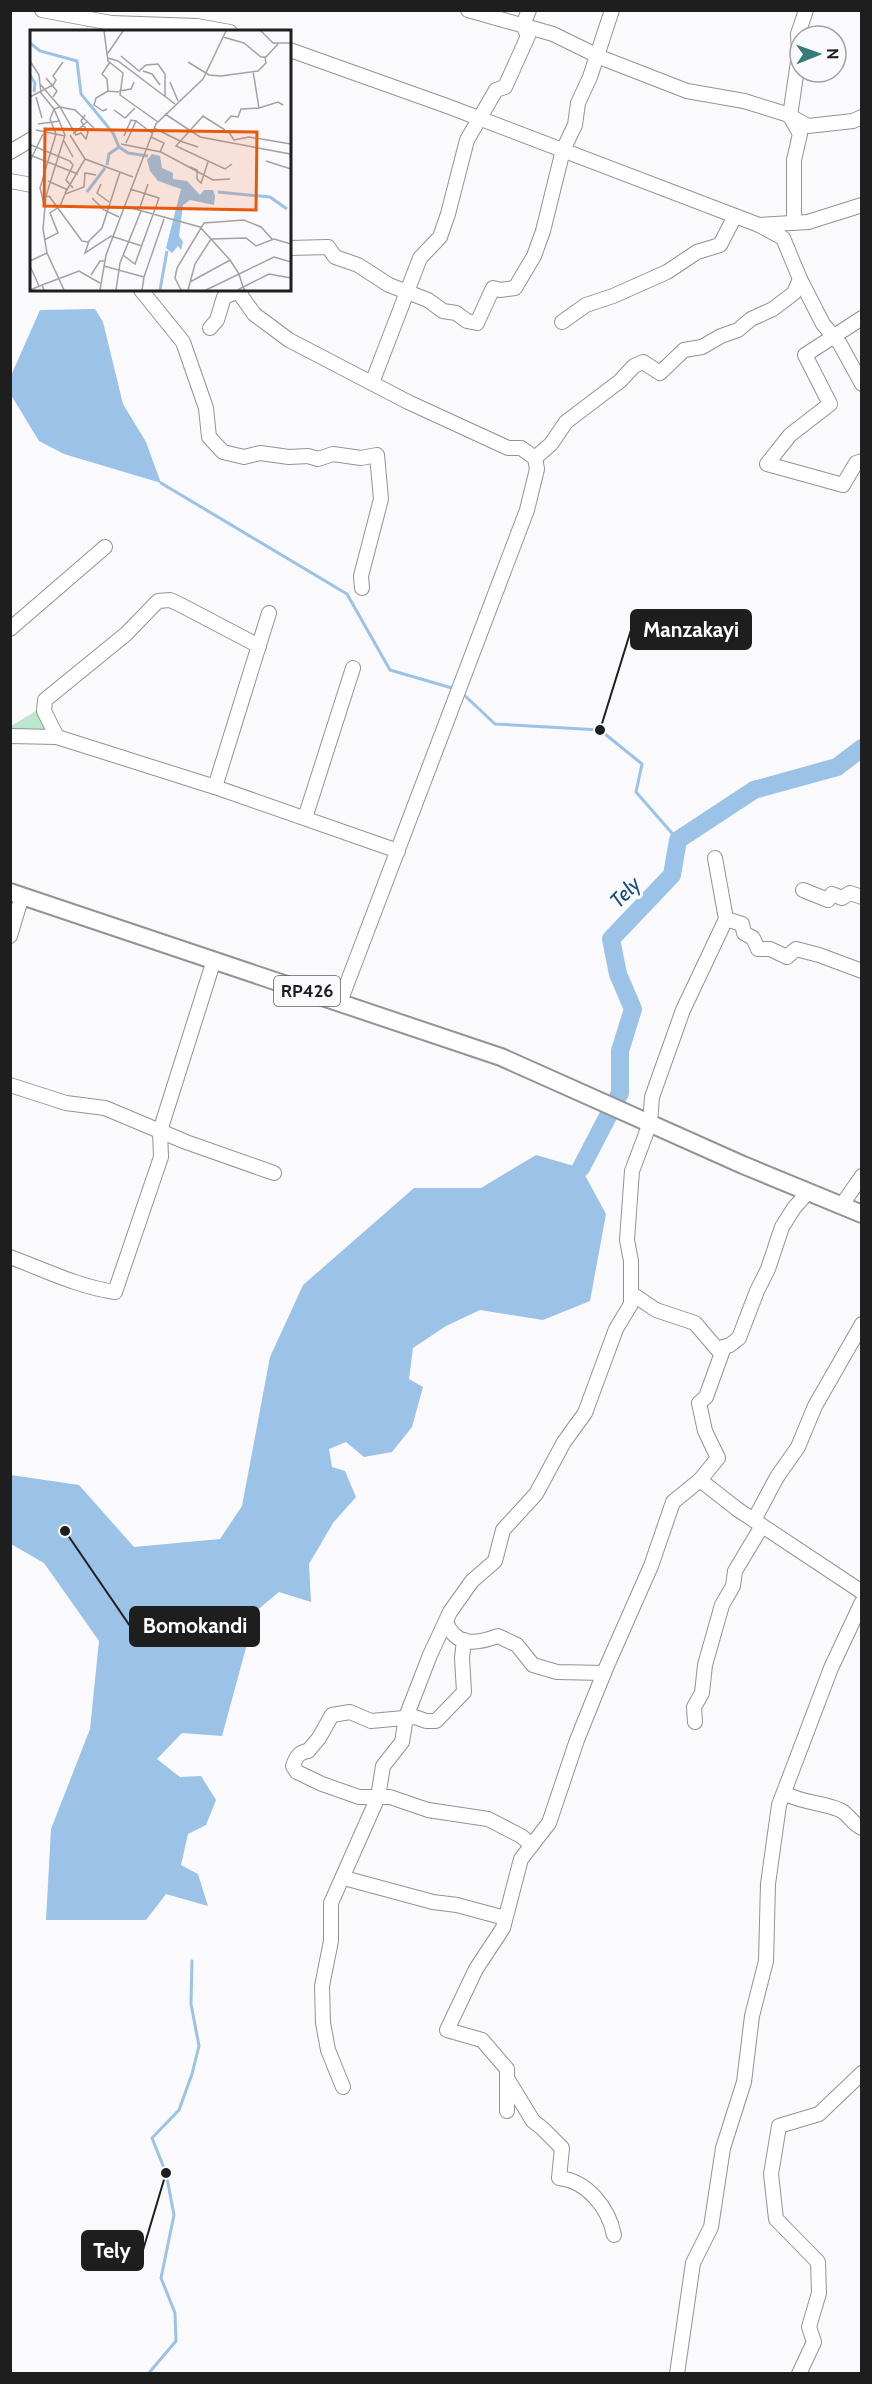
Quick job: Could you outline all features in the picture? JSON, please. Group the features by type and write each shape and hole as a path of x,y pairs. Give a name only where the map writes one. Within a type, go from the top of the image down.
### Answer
{"main road":[{"name":"RP426","path":"16,894 501,1057 861,1214"}],"street":[{"path":"42,10 110,27 197,26 219,30"},
{"path":"468,10 553,34 597,56 687,91 744,101 790,116 807,126 853,121 861,117"},
{"path":"372,383 420,258 440,237 467,140 496,90 505,87 513,72 528,36 523,25 529,10"},
{"path":"291,248 328,247 335,257 358,265 372,275 428,300 443,311 456,313 467,321 477,323 493,288 500,290 515,288 534,256 543,231 563,150 575,125 578,103 591,77 612,10"},
{"path":"794,223 794,160 800,134 790,116 799,55 798,34 806,10"},
{"path":"291,50 563,150 759,225 783,238 800,279 823,324 840,344 861,384"},
{"path":"10,153 30,140"},
{"path":"10,181 30,185"},
{"path":"759,225 808,222 861,205"},
{"path":"562,322 586,305 614,297 667,272 697,252 720,245 735,216"},
{"path":"535,458 551,444 566,422 620,381 633,366 643,362 660,373 684,350 702,347 721,336 738,330 752,319 773,309 794,293 800,279"},
{"path":"142,291 183,342 206,408 209,437 223,452 244,457 260,453 289,457 308,456 318,459 333,454 361,458 377,455 381,499 368,558 361,576 362,588"},
{"path":"210,328 217,320 224,297 235,291"},
{"path":"238,291 254,314 289,340 483,437 508,448 520,448 535,458 537,469 527,510 340,1002"},
{"path":"861,318 832,335 805,355 830,404 790,435 768,464 843,485 861,460"},
{"path":"10,629 105,547"},
{"path":"57,737 44,711 45,700 126,634 159,601 170,600 179,604 259,646"},
{"path":"215,787 269,613"},
{"path":"305,818 353,668"},
{"path":"10,736 57,737 215,787 398,850"},
{"path":"342,2087 328,2050 323,2023 322,1986 331,1941 331,1903 378,1797 383,1766 402,1742 406,1717 446,1622 472,1581 495,1561 502,1530 536,1494 564,1442 585,1413 616,1329 631,1304 631,1261 627,1240 632,1171 643,1119 683,1010 726,919 715,858"},
{"path":"802,890 828,900 832,894 842,898 850,893 861,897"},
{"path":"10,936 16,894"},
{"path":"726,919 742,924 744,933 753,938 758,949 770,949 787,957 796,949 861,971"},
{"path":"10,1257 99,1290 115,1292 161,1157 160,1131 214,960"},
{"path":"10,1085 66,1103 105,1108 274,1173"},
{"path":"841,1206 861,1176"},
{"path":"631,1293 657,1310 694,1323 717,1349 724,1347 739,1338 768,1269 782,1227 808,1192"},
{"path":"695,1722 694,1707 702,1693 705,1665 714,1639 715,1625 722,1605 733,1586 735,1571 777,1478 798,1447 815,1406 861,1324"},
{"path":"507,2112 507,2069 482,2040 447,2030 476,1969 503,1928 521,1859 549,1823 577,1740 651,1566 673,1502 700,1480 718,1458 705,1431 699,1403 706,1397 724,1347"},
{"path":"700,1480 758,1523 861,1592"},
{"path":"677,2373 693,2263 711,2227 723,2148 744,2082 752,2016 766,1961 768,1884 779,1805 831,1668 861,1602"},
{"path":"446,1622 450,1632 470,1642 484,1641 498,1636 517,1645 532,1665 557,1672 604,1673"},
{"path":"464,1640 462,1658 464,1692 436,1721 406,1717 371,1721 350,1712 332,1715 319,1738 308,1751 302,1751 296,1757 293,1766 297,1772 322,1784 359,1797 390,1797 428,1810 488,1819 521,1836 532,1845"},
{"path":"784,1794 794,1800 841,1816 861,1828"},
{"path":"344,1878 433,1902 457,1905 505,1918"},
{"path":"799,2373 814,2342 809,2327 819,2293 818,2262 776,2219 771,2174 779,2126 819,2114 861,2073"},
{"path":"507,2079 533,2121 562,2148 559,2178 579,2185 600,2201 611,2219 614,2235"}],"green space":[{"path":"36,711 41,711 48,731 11,729 11,726"}],"water":[{"path":"95,309 103,322 123,404 146,442 161,483 64,454 39,441 11,395 10,378 40,310"},
{"path":"536,1155 581,1168 606,1214 590,1301 543,1320 480,1310 446,1326 413,1348 409,1379 423,1387 412,1427 392,1452 364,1457 346,1442 329,1449 332,1467 345,1471 356,1497 333,1523 309,1564 311,1602 279,1592 256,1611 222,1736 182,1733 157,1759 180,1777 201,1776 216,1800 206,1825 188,1834 181,1865 198,1874 208,1906 166,1894 146,1920 46,1920 51,1829 90,1729 99,1641 44,1563 11,1544 11,1475 79,1485 134,1547 220,1539 242,1506 270,1357 303,1285 414,1188 481,1188"}],"waterway":[{"path":"161,483 347,594 390,670 452,688"},
{"path":"462,693 495,724 600,730 642,764 636,792 678,840"},
{"name":"Tely","path":"581,1168 620,1093 620,1051 633,1009 618,974 611,939 672,875 678,840 754,790 837,767 862,748"},
{"name":"Tely","path":"148,2374 176,2341 175,2313 161,2278 174,2215 166,2173 152,2138 179,2110 199,2046 191,2004 192,1961"}],"place":[{"name":"Manzakayi","path":"600,730"},
{"name":"Bomokandi","path":"65,1531"},
{"name":"Tely","path":"166,2173"}]}
